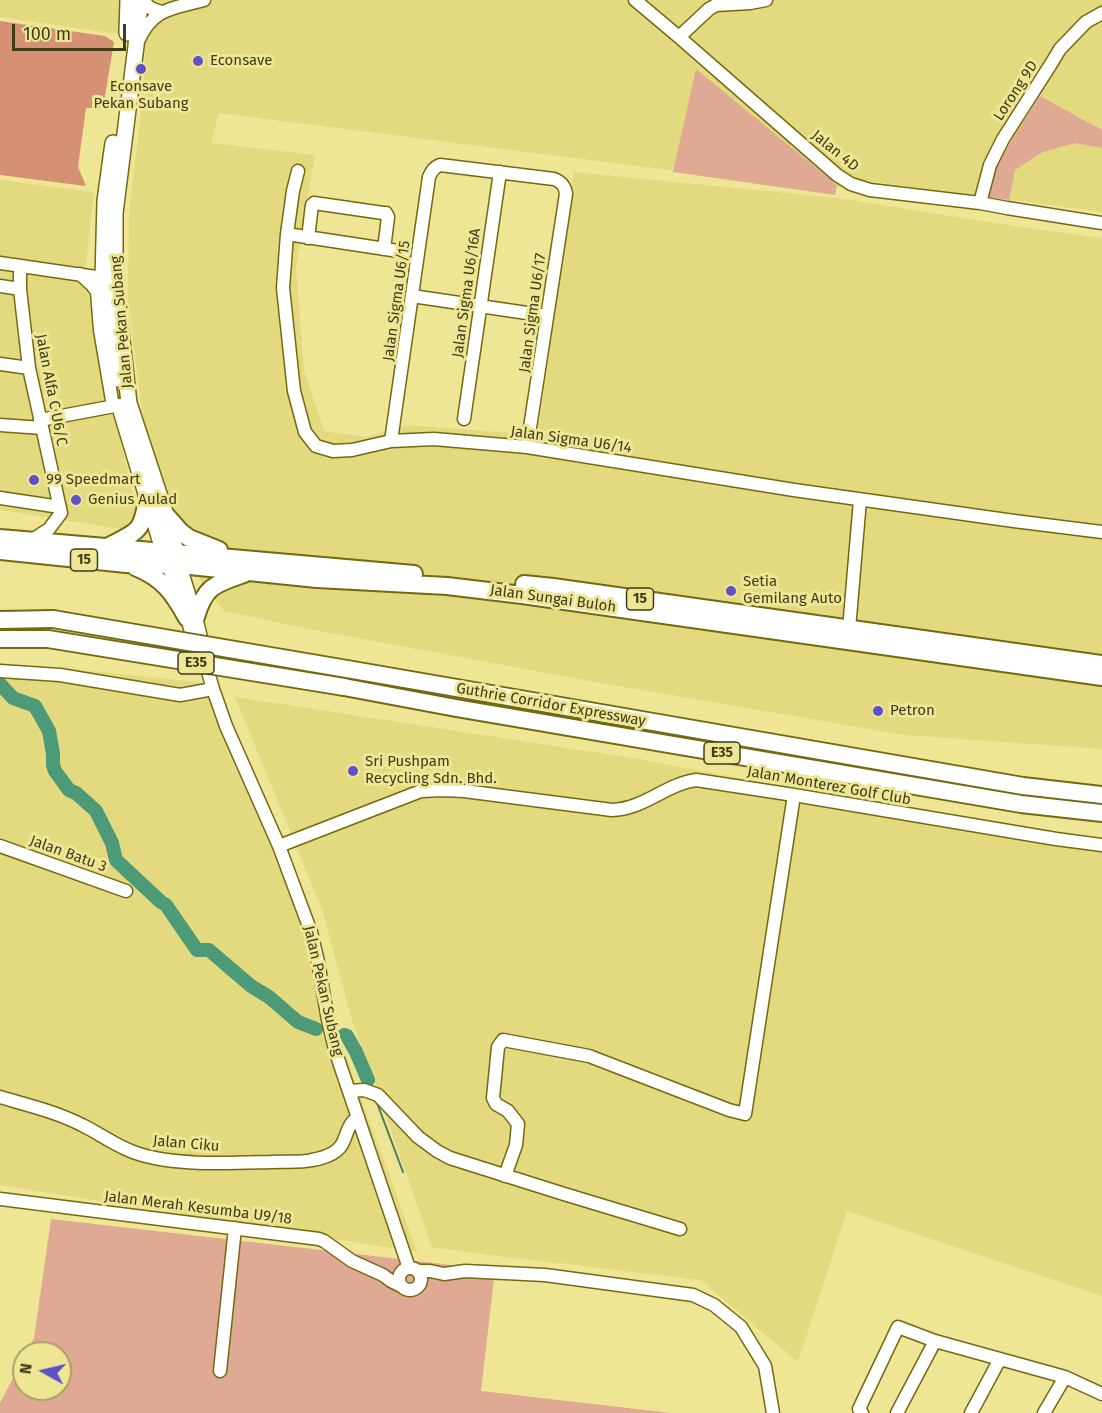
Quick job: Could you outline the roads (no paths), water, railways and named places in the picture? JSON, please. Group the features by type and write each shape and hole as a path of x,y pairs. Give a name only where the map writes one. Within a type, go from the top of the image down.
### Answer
{"highway":[{"path":"107,547 133,534 140,527 147,499"},
{"path":"166,515 180,532 189,538 230,557"},
{"name":"Jalan Sungai Buloh","path":"0,538 107,547 248,573 336,581 447,586 512,593 1102,677"},
{"name":"Jalan Sungai Buloh","path":"0,551 126,564 172,559 230,557 553,587 1102,664"},
{"path":"126,564 153,576 164,584 191,617 212,587 248,573"},
{"name":"Guthrie Corridor Expressway","path":"0,620 53,619 1023,786 1102,795"},
{"name":"Guthrie Corridor Expressway","path":"0,639 48,639 344,687 1021,804 1102,813"}],"main road":[{"name":"Jalan Pekan Subang","path":"128,0 126,44 105,201 103,278 116,405 147,499 172,559"},
{"name":"Jalan Pekan Subang","path":"138,0 136,46 115,213 115,278 129,403 166,515 172,559"}],"street":[{"path":"143,0 150,8 161,12"},
{"path":"136,46 144,29 161,12 204,0"},
{"name":"Jalan 4D","path":"635,0 837,175 851,184 870,190 980,203 1102,222"},
{"path":"679,36 716,5 766,0"},
{"name":"Lorong 9D","path":"980,203 990,165 1003,139 1060,49 1086,22 1102,13"},
{"name":"Jalan Sigma U6/15","path":"392,441 431,171 440,165 500,172"},
{"name":"Jalan Sigma U6/14","path":"298,171 287,234 283,288 294,391 305,432 316,446 333,451 352,450 392,441 434,439 527,447 860,500 1102,532"},
{"name":"Jalan Sigma U6/17","path":"500,172 554,179 562,184 566,194 527,447"},
{"name":"Jalan Sigma U6/16A","path":"464,419 500,172"},
{"path":"308,237 314,203 386,213 388,217 384,249"},
{"path":"287,234 405,252"},
{"path":"0,263 103,278"},
{"name":"Jalan Alfa C U6/C","path":"20,266 20,289 29,368 60,507"},
{"path":"0,425 41,424 116,405 100,330 97,292 80,274"},
{"path":"0,286 20,289"},
{"path":"412,296 547,316"},
{"path":"0,364 29,368"},
{"path":"0,498 60,507 61,513 57,519 32,540"},
{"path":"849,629 860,500"},
{"name":"Jalan Pekan Subang","path":"172,559 191,617 193,639 201,651 226,726 279,846 311,932 336,1053 413,1273"},
{"path":"0,672 60,675 180,695 213,689"},
{"name":"Jalan Monterez Golf Club","path":"279,846 421,791 464,791 612,810 630,808 682,783 696,780 1102,845"},
{"path":"505,1176 516,1145 518,1124 508,1111 496,1104 493,1098 498,1047 503,1040 589,1056 729,1110 745,1114 794,795"},
{"name":"Jalan Batu 3","path":"0,846 126,891"},
{"path":"349,1091 364,1090 378,1095 418,1137 458,1161 680,1229"},
{"name":"Jalan Ciku","path":"0,1097 81,1124 138,1154 163,1159 209,1163 312,1160 333,1153 342,1147 352,1121 358,1117"},
{"name":"Jalan Merah Kesumba U9/18","path":"0,1202 319,1239 352,1261 383,1275 400,1286"},
{"path":"220,1371 235,1228"},
{"path":"413,1273 420,1286 415,1290 405,1290 400,1286 400,1275 413,1273 430,1271 444,1274 465,1271 545,1275 693,1295 714,1305 741,1327 765,1366 773,1413"},
{"path":"383,1275 392,1272 413,1273"},
{"path":"862,1413 859,1409 898,1328 935,1341 1065,1377 1102,1394"},
{"path":"897,1413 935,1341"},
{"path":"971,1413 1000,1359"},
{"path":"1044,1413 1065,1377"}],"waterway":[{"path":"1,685 13,698 35,706 49,731 55,771 69,790 76,793 96,811 112,843 116,860 166,905 197,950 209,950 298,1022 316,1029"},
{"path":"344,1035 347,1036 356,1052 368,1080"},
{"path":"377,1103 403,1172"}],"place":[{"name":"Econsave","path":"198,61"},
{"name":"Econsave Pekan Subang","path":"141,69"},
{"name":"99 Speedmart","path":"34,480"},
{"name":"Genius Aulad","path":"76,500"},
{"name":"Setia Gemilang Auto","path":"731,591"},
{"name":"Petron","path":"878,711"},
{"name":"Sri Pushpam Recycling Sdn. Bhd.","path":"353,771"}]}
